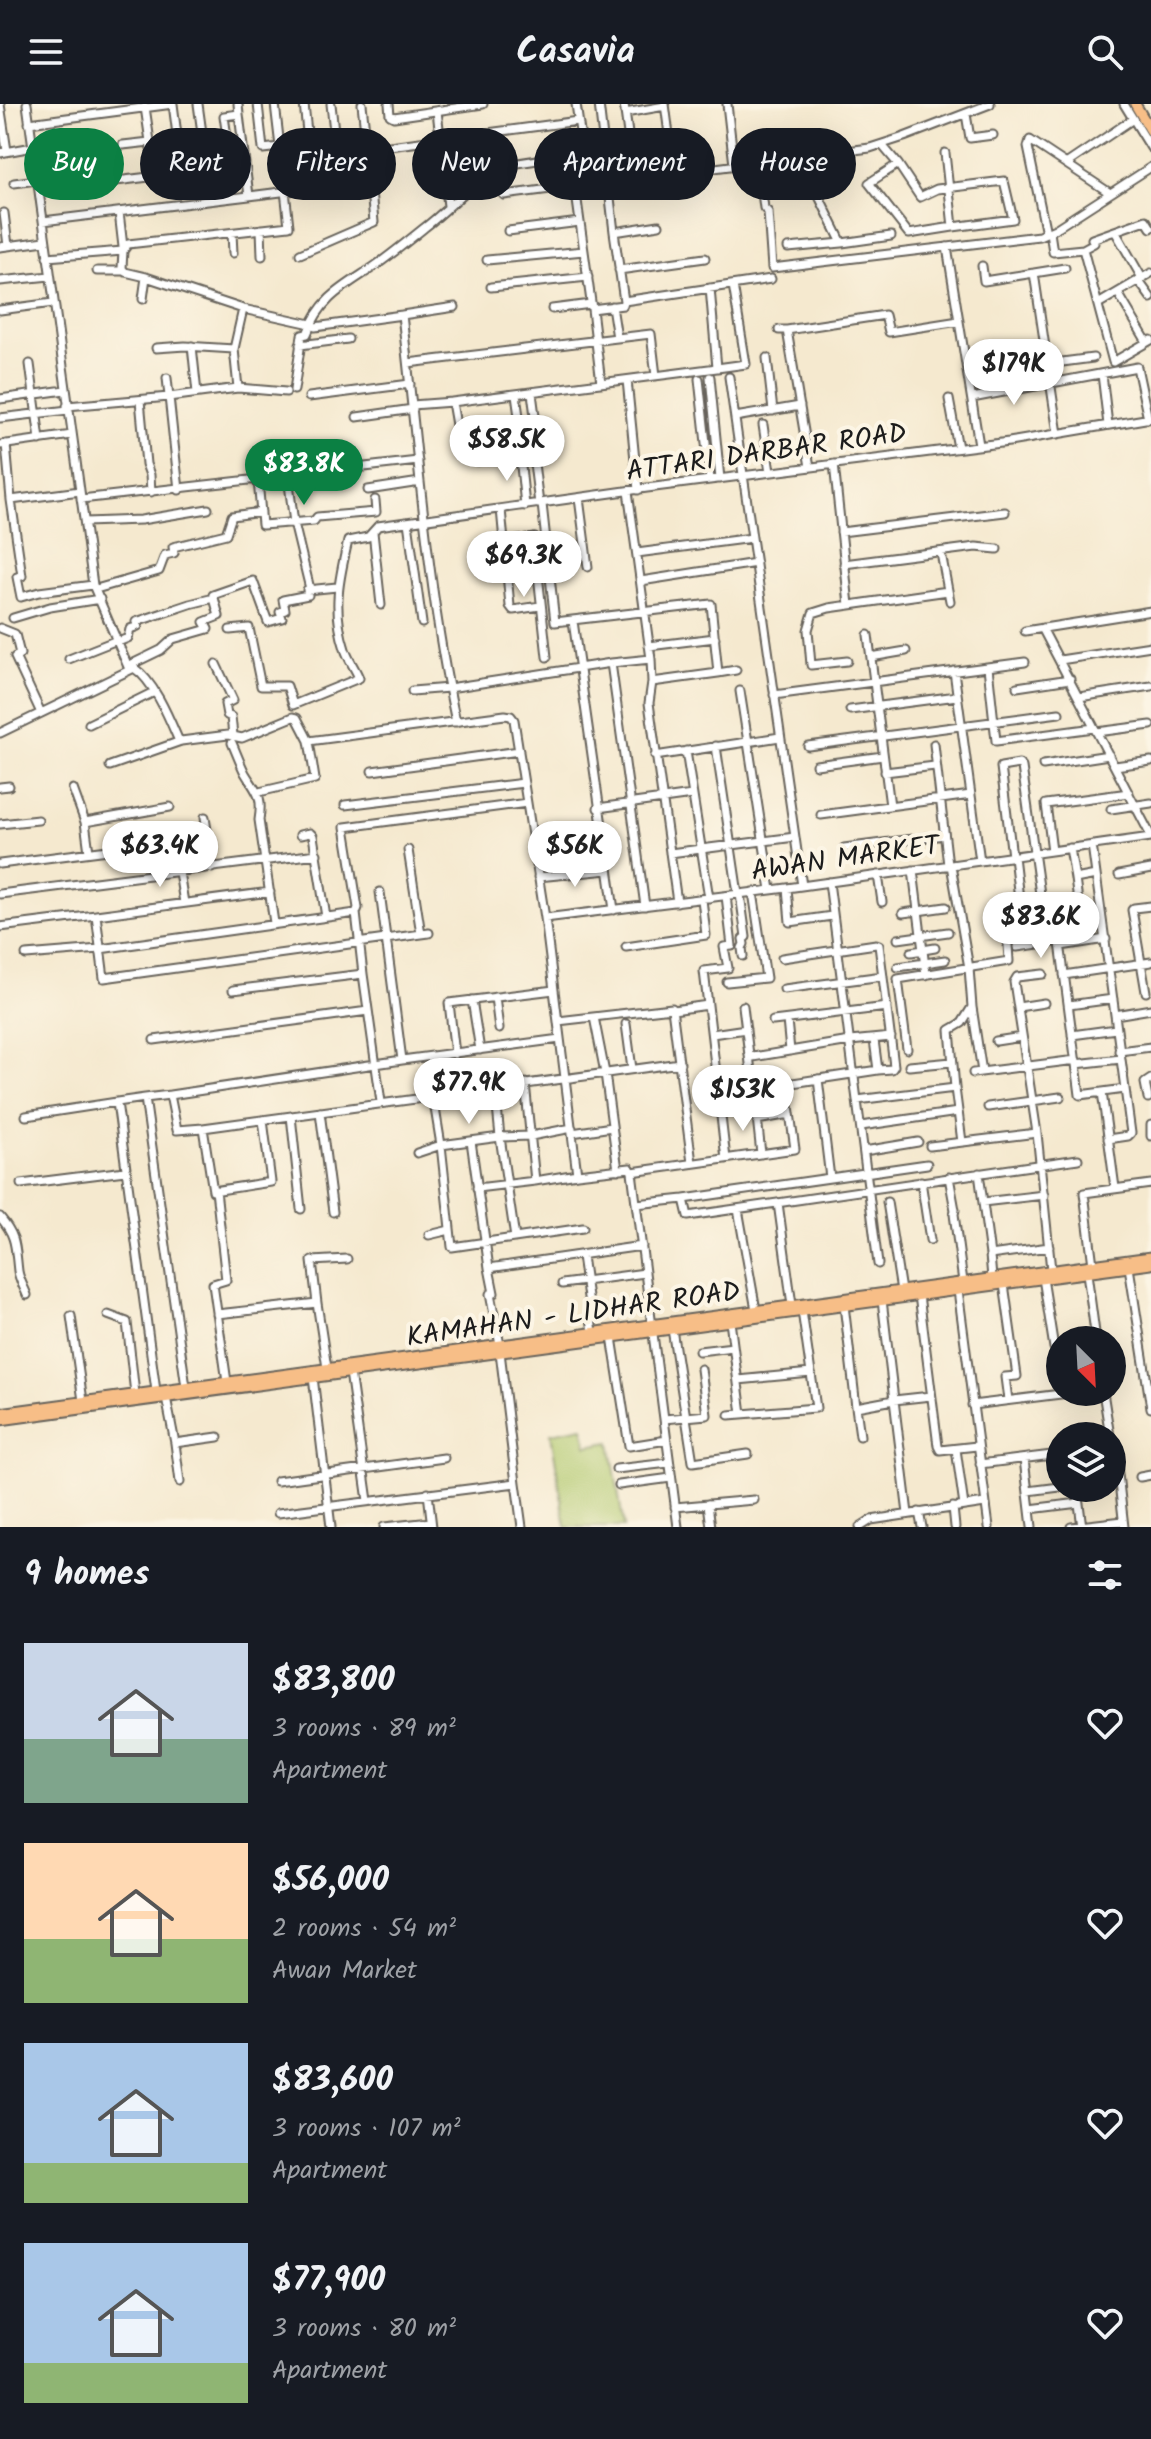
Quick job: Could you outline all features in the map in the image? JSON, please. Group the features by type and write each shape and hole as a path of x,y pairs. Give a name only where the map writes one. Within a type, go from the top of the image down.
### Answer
{"main road":[{"path":"1135,104 1151,131"},
{"name":"KAMAHAN - LIDHAR ROAD","path":"0,1413 327,1368 612,1337 792,1305 901,1291 1004,1284 1151,1257"},
{"name":"KAMAHAN - LIDHAR ROAD","path":"0,1420 350,1372 593,1332 672,1329 919,1295 992,1278 1051,1270 1151,1264"}],"street":[{"path":"0,104 4,152 24,149"},
{"path":"27,104 30,128"},
{"path":"29,123 173,104 176,128"},
{"path":"198,104 201,128"},
{"path":"238,104 241,128"},
{"path":"258,104 263,149 267,149"},
{"path":"275,104 278,128"},
{"path":"304,104 307,128"},
{"path":"331,104 334,128"},
{"path":"362,104 365,128"},
{"path":"389,104 390,115 394,117 452,106 483,104"},
{"path":"576,104 579,128"},
{"path":"599,104 602,128"},
{"path":"727,104 731,139"},
{"path":"856,148 882,145 970,109 990,104"},
{"path":"1124,104 1151,148"},
{"path":"628,128 625,108 665,105 668,128"},
{"path":"145,106 148,128"},
{"path":"970,109 970,138 993,135"},
{"path":"437,111 439,128"},
{"path":"226,128 224,116 239,114"},
{"path":"1066,164 1133,119"},
{"path":"518,129 578,121"},
{"path":"1110,193 1030,140 1028,147 1053,252 1083,249 1094,243 1092,239 1146,220 1151,228"},
{"path":"882,145 898,164 920,197 937,189 1004,181 1013,219 909,234 869,183 898,164"},
{"path":"945,153 953,227"},
{"path":"763,200 768,212 772,268 1039,236 1151,167"},
{"path":"14,183 24,182"},
{"path":"40,200 94,587 128,667"},
{"path":"43,221 216,200"},
{"path":"47,257 123,249 128,244 289,226 285,200"},
{"path":"300,254 374,222 372,200"},
{"path":"447,200 448,206"},
{"path":"0,418 238,388 290,391 302,335 307,334 320,309 340,287 378,264 455,200"},
{"path":"577,200 601,383"},
{"path":"552,309 623,305 611,200"},
{"path":"821,200 842,243"},
{"path":"119,212 123,271"},
{"path":"4,213 4,247 45,241"},
{"path":"508,231 580,222"},
{"path":"614,232 659,225"},
{"path":"261,229 262,256"},
{"path":"1115,231 1151,298"},
{"path":"232,233 233,253"},
{"path":"788,248 891,236"},
{"path":"947,247 979,445"},
{"path":"1083,249 1113,362 1149,341 1118,293"},
{"path":"487,260 584,251"},
{"path":"619,270 705,258"},
{"path":"982,266 984,281 1065,268"},
{"path":"97,271 123,271 243,309 315,327 455,307"},
{"path":"1034,273 1058,434"},
{"path":"1098,304 1151,273"},
{"path":"0,281 50,276"},
{"path":"143,299 146,277"},
{"path":"491,287 588,277"},
{"path":"624,301 771,279"},
{"path":"357,417 412,407 746,364 733,285"},
{"path":"710,288 717,368"},
{"path":"0,310 53,303"},
{"path":"612,306 617,338"},
{"path":"238,388 234,349 243,309"},
{"path":"402,315 423,520 456,722"},
{"path":"810,467 783,330 885,315 889,332 959,321"},
{"path":"408,363 651,334 656,376"},
{"path":"300,345 348,339"},
{"path":"156,348 192,346 234,349"},
{"path":"192,346 197,393"},
{"path":"767,358 773,411"},
{"path":"1047,364 1093,358"},
{"path":"30,364 40,440"},
{"path":"972,398 1137,367 1149,418"},
{"path":"1102,374 1108,425"},
{"path":"710,377 720,479"},
{"path":"729,377 802,886"},
{"path":"167,378 179,490"},
{"path":"699,379 710,480"},
{"path":"627,380 638,490"},
{"path":"309,397 410,384"},
{"path":"0,399 65,390"},
{"path":"477,461 540,454 532,393"},
{"path":"452,402 460,450 522,438 516,395"},
{"path":"949,399 958,448"},
{"path":"140,400 151,492"},
{"path":"735,417 800,406"},
{"name":"ATTARI DARBAR ROAD","path":"337,587 348,541 368,537 378,526 1058,434 1149,418"},
{"path":"763,425 770,472"},
{"path":"72,435 3,445 22,576 17,577 21,597 39,592 94,587 159,571 165,555 174,553 173,547 226,534 232,516 261,512"},
{"path":"533,455 555,622 711,604 718,673"},
{"path":"520,456 525,506"},
{"path":"11,500 179,490 418,461"},
{"path":"834,464 849,605"},
{"path":"0,733 161,650 173,639 208,629 204,622 219,616 213,595 253,581 268,622 282,618 280,612 285,610 283,600 308,595 307,590 310,589 294,523 288,476"},
{"path":"258,480 262,525 376,512 375,500"},
{"path":"368,490 420,482"},
{"path":"628,491 651,659 649,703 655,756 677,902"},
{"path":"579,498 588,567"},
{"path":"85,522 141,520 208,509"},
{"path":"501,509 510,606 513,610 540,606"},
{"path":"841,532 1005,512"},
{"path":"408,522 422,623"},
{"path":"373,532 381,605"},
{"path":"503,542 545,537"},
{"path":"534,538 547,657"},
{"path":"637,553 752,538"},
{"path":"844,564 976,547 997,549"},
{"path":"941,553 950,601"},
{"path":"641,581 756,563"},
{"path":"293,705 359,678 345,651 338,621 337,587 310,589"},
{"path":"847,661 811,665 808,630 813,613 948,591"},
{"path":"69,659 128,638 130,629 138,626 136,622 214,598"},
{"path":"13,618 50,607 100,599"},
{"path":"1025,631 1151,611"},
{"path":"573,621 614,910"},
{"path":"0,628 15,634 20,654 15,657 41,713"},
{"path":"230,630 249,628 261,686 287,686 297,718 309,741 315,779 259,792"},
{"path":"1042,628 1151,837"},
{"path":"868,635 890,806"},
{"path":"649,646 715,638"},
{"path":"1060,660 1151,646"},
{"path":"871,657 906,651"},
{"path":"412,691 651,659"},
{"path":"774,695 1025,662"},
{"path":"611,663 645,906"},
{"path":"216,664 233,700 225,704 227,715 231,717 232,739 245,772 259,792 259,820 274,923"},
{"path":"128,667 139,671 181,741"},
{"path":"988,667 998,742 1151,725"},
{"path":"652,682 736,670"},
{"path":"954,671 980,861"},
{"path":"1017,687 1070,679"},
{"path":"1079,697 1151,686"},
{"path":"740,691 771,890"},
{"path":"89,724 154,692"},
{"path":"850,710 957,696"},
{"path":"808,746 1059,713"},
{"path":"309,741 511,716 514,720 545,918 577,1174"},
{"path":"110,766 181,741 242,738 297,718"},
{"path":"655,756 780,737"},
{"path":"934,744 944,835 969,968 978,1073 1076,1062 1151,1047"},
{"path":"716,746 746,937 743,939 743,956"},
{"path":"372,771 519,751"},
{"path":"626,947 706,935 702,849 686,751"},
{"path":"1043,765 1109,755"},
{"path":"816,765 883,756"},
{"path":"1115,766 1151,761"},
{"path":"1019,899 1001,769 1019,764 1022,767 1041,901"},
{"path":"885,772 935,766"},
{"path":"345,805 524,783"},
{"path":"73,789 85,822 89,852"},
{"path":"1052,851 1046,804 1129,793"},
{"path":"598,808 692,795"},
{"path":"821,815 971,795"},
{"path":"381,1102 345,827 527,803"},
{"path":"1111,809 1151,803"},
{"path":"85,822 170,807"},
{"path":"205,817 212,868"},
{"path":"0,824 38,820"},
{"path":"300,835 312,834 326,917"},
{"path":"844,848 944,835"},
{"path":"0,864 208,837"},
{"path":"670,853 795,837"},
{"name":"AWAN MARKET","path":"545,918 1151,837"},
{"path":"148,845 153,874"},
{"path":"1092,845 1130,1135 1108,1139"},
{"path":"907,1049 898,981 1009,961 1006,930 1009,926 1080,916 1070,848"},
{"path":"96,915 104,978 425,934 408,850"},
{"path":"0,894 317,854"},
{"path":"1119,875 1151,869"},
{"path":"538,877 608,870"},
{"path":"913,870 926,975"},
{"path":"179,872 184,903"},
{"path":"878,875 882,902"},
{"path":"1075,879 1096,875"},
{"path":"829,882 878,1264"},
{"path":"787,888 790,922 832,916"},
{"path":"0,927 270,892"},
{"path":"380,892 402,1060"},
{"path":"727,982 766,978 753,892"},
{"path":"726,896 732,946 724,947 727,968 704,971 726,1159"},
{"path":"1146,992 1132,910 1151,906"},
{"path":"903,913 946,907"},
{"path":"26,955 100,949 356,913"},
{"path":"1057,920 1076,1062 1077,1096 1125,1089"},
{"path":"898,939 948,932"},
{"path":"1017,947 1106,939"},
{"path":"753,1089 892,1069 894,1066 878,944 782,958"},
{"path":"911,952 935,948"},
{"path":"898,967 945,960"},
{"path":"1064,975 1151,962"},
{"path":"233,990 363,974"},
{"path":"1043,974 1015,979 1041,1164 1051,1270"},
{"path":"784,989 883,976"},
{"path":"455,1054 449,1003 554,990"},
{"path":"495,997 499,1029"},
{"path":"1069,1005 1113,999"},
{"path":"472,1000 480,1050"},
{"path":"1018,1007 1044,1003"},
{"path":"558,1021 708,1005"},
{"path":"743,1006 761,1154"},
{"path":"773,1021 887,1007"},
{"path":"962,1142 950,1030 962,1023 972,1007"},
{"path":"1115,1015 1151,1009"},
{"path":"673,1010 692,1163"},
{"path":"154,1040 368,1011"},
{"path":"594,1017 618,1170"},
{"path":"787,1020 790,1051"},
{"path":"626,1024 632,1069"},
{"path":"712,1034 746,1029"},
{"path":"1072,1035 1116,1029"},
{"path":"749,1055 753,1057 891,1037"},
{"path":"996,1041 1022,1037"},
{"path":"26,1116 560,1039"},
{"path":"874,1040 878,1070"},
{"path":"909,1066 952,1062"},
{"path":"170,1095 177,1130 680,1063"},
{"path":"818,1079 830,1178"},
{"path":"1148,1098 1145,1083 1151,1079"},
{"path":"525,1083 535,1181"},
{"path":"632,1172 795,1149 786,1084"},
{"path":"495,1087 515,1238"},
{"path":"857,1100 955,1088"},
{"path":"1102,1092 1115,1188"},
{"path":"433,1096 452,1247 583,1228"},
{"path":"988,1107 1060,1097"},
{"path":"145,1098 186,1387"},
{"path":"117,1102 156,1391"},
{"path":"742,1110 756,1108"},
{"path":"320,1112 333,1212"},
{"path":"861,1126 958,1112"},
{"path":"757,1120 790,1114"},
{"path":"291,1116 301,1209"},
{"path":"203,1128 213,1191 271,1182 263,1120"},
{"path":"1151,1125 1151,1136"},
{"path":"417,1153 441,1145 500,1137 612,1127"},
{"path":"930,1146 1037,1133"},
{"path":"471,1141 484,1243 494,1293 490,1294 500,1348 522,1527"},
{"path":"864,1151 918,1142"},
{"path":"684,1199 688,1216 1078,1159"},
{"path":"636,1204 927,1164"},
{"path":"477,1188 630,1168 678,1527"},
{"path":"21,1184 125,1171"},
{"path":"979,1173 992,1278"},
{"path":"949,1177 972,1405 989,1527"},
{"path":"921,1181 930,1240"},
{"path":"1095,1326 1084,1193 1151,1184"},
{"path":"216,1190 226,1280 213,1284 227,1382"},
{"path":"983,1202 1044,1195"},
{"path":"887,1202 901,1291"},
{"path":"778,1203 792,1305"},
{"path":"738,1209 756,1310"},
{"path":"0,1217 14,1236 18,1274 27,1295"},
{"path":"429,1235 450,1230"},
{"path":"489,1268 642,1246"},
{"path":"990,1255 1049,1247"},
{"path":"582,1256 593,1332"},
{"path":"327,1368 312,1261 347,1259"},
{"path":"1129,1267 1151,1408"},
{"path":"562,1284 645,1273"},
{"path":"1043,1278 1051,1326"},
{"path":"1004,1284 1017,1376 1005,1377 1008,1400"},
{"path":"919,1295 938,1446 940,1450 977,1446"},
{"path":"882,1300 908,1514"},
{"path":"217,1314 317,1303"},
{"path":"844,1305 860,1436"},
{"path":"729,1415 816,1408 802,1311"},
{"path":"108,1315 127,1322 135,1394"},
{"path":"71,1316 83,1401"},
{"path":"730,1321 742,1414"},
{"path":"672,1329 693,1462 748,1454"},
{"path":"612,1337 629,1446 667,1440"},
{"path":"699,1351 733,1347"},
{"path":"664,1419 707,1415 701,1369"},
{"path":"350,1372 368,1501"},
{"path":"738,1380 811,1373"},
{"path":"313,1377 331,1527"},
{"path":"856,1407 931,1396"},
{"path":"972,1405 1046,1396"},
{"path":"166,1397 180,1482"},
{"path":"175,1443 218,1437"},
{"path":"956,1449 964,1506"},
{"path":"980,1464 1046,1456"},
{"path":"277,1481 444,1458"},
{"path":"1024,1459 1032,1527"},
{"path":"616,1469 669,1463"},
{"path":"1140,1477 1151,1475"},
{"path":"619,1485 671,1478"},
{"path":"278,1513 516,1483"},
{"path":"1028,1491 1046,1489"},
{"path":"384,1527 432,1524 428,1493"},
{"path":"675,1507 754,1500"},
{"path":"1071,1527 1124,1524 1121,1502"},
{"path":"860,1527 871,1520 985,1503"},
{"path":"1030,1509 1079,1503 1082,1526"},
{"path":"708,1504 711,1527"},
{"path":"953,1507 955,1527"},
{"path":"919,1512 922,1527"}],"green space":[{"path":"583,1427 587,1446 610,1442 624,1527 566,1527 551,1433"}]}
